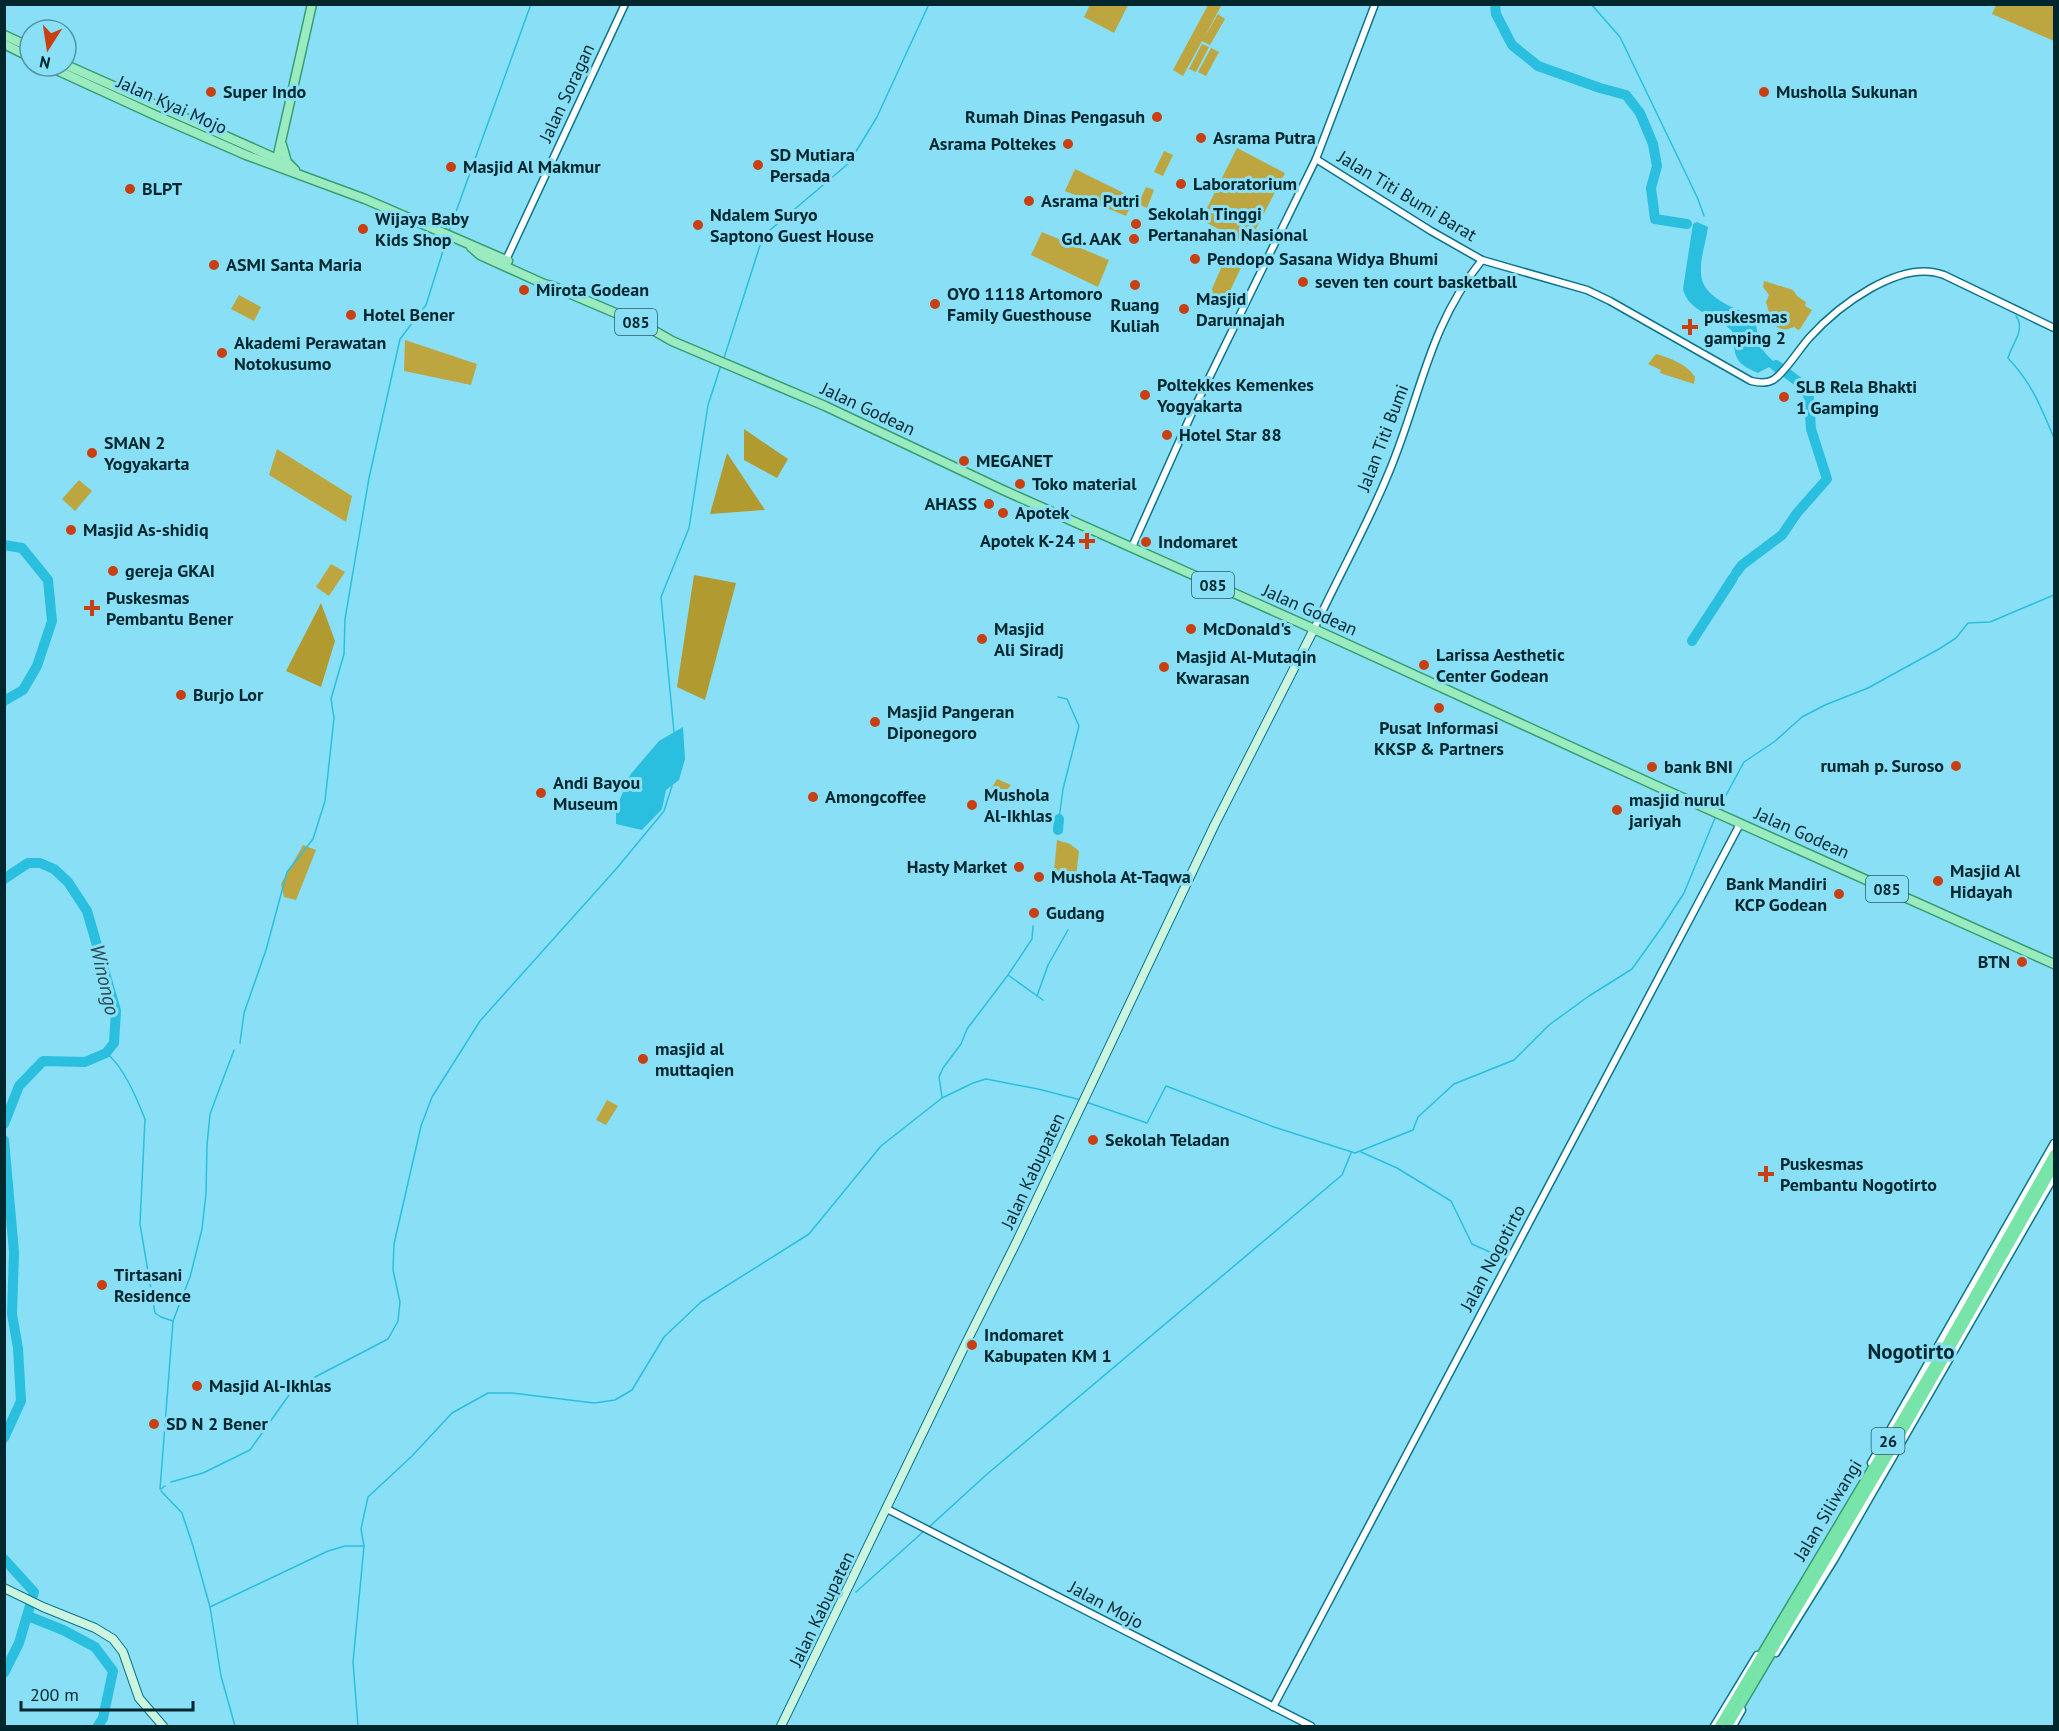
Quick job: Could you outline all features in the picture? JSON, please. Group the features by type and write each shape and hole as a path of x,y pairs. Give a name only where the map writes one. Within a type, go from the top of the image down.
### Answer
{"highway":[{"name":"Jalan Siliwangi","path":"1719,1726 1936,1368 2055,1154"},
{"name":"Jalan Siliwangi","path":"1945,1351 2055,1167"},
{"name":"Jalan Siliwangi","path":"1728,1726 1832,1558 1906,1419"}],"main road":[{"path":"279,165 279,147 312,4"},
{"path":"4,35 18,41"},
{"path":"4,45 18,51"},
{"name":"Jalan Kyai Mojo","path":"78,70 255,150 279,165"},
{"name":"Jalan Kyai Mojo","path":"74,78 157,117 365,199 471,247"},
{"path":"255,150 269,150 276,145 282,135"},
{"path":"282,135 283,152 287,162 301,174"},
{"name":"Jalan Godean","path":"471,247 483,249 506,260 546,280 552,286"},
{"name":"Jalan Godean","path":"471,247 480,255 544,284 646,326 672,341 825,406 1003,490 2055,964"},
{"name":"Jalan Kabupaten","path":"781,1726 1214,826 1314,629"},
{"path":"8,1590 96,1628 112,1639 123,1652 139,1698 163,1726"}],"street":[{"name":"Jalan Soragan","path":"506,260 625,4"},
{"path":"1132,547 1191,416 1316,159 1375,4"},
{"name":"Jalan Titi Bumi Barat","path":"1316,159 1482,260 1587,290 1751,381 1766,383 1779,376 1814,333 1849,301 1882,283 1919,272 1934,272 1944,276 2055,328"},
{"name":"Jalan Titi Bumi","path":"1314,629 1390,472 1433,343 1452,303 1482,260"},
{"name":"Jalan Nogotirto","path":"1273,1707 1740,824"},
{"path":"1906,1419 2055,1143"},
{"path":"1714,1726 1832,1531 1906,1419 2055,1177"},
{"name":"Jalan Mojo","path":"887,1509 1311,1726"},
{"path":"1733,1726 1832,1558"}],"shaded area":[{"path":"1090,4 1128,5 1114,33 1084,17"},
{"path":"1208,5 1221,6 1204,38 1218,14 1225,19 1210,45 1202,41 1183,76 1173,70"},
{"path":"1996,5 2054,5 2054,41 1992,14"},
{"path":"1202,44 1209,47 1196,72 1189,69"},
{"path":"1211,48 1219,52 1206,76 1198,72"},
{"path":"1237,148 1285,173 1248,244 1201,220"},
{"path":"1164,151 1173,155 1163,176 1154,172"},
{"path":"1075,169 1134,198 1126,216 1065,191"},
{"path":"1146,187 1154,190 1147,208 1138,204"},
{"path":"1042,232 1109,260 1098,287 1031,255"},
{"path":"1235,255 1245,259 1223,306 1215,302 1212,289 1225,259"},
{"path":"1764,281 1793,290 1806,302 1805,306 1812,310 1800,329 1794,327 1782,329 1772,323 1766,302 1769,295 1763,287"},
{"path":"239,295 261,307 254,321 231,309"},
{"path":"405,340 477,364 471,385 404,371"},
{"path":"1656,354 1688,368 1695,377 1694,384 1660,373 1661,370 1648,364"},
{"path":"744,429 788,459 777,478 744,460"},
{"path":"277,449 352,496 346,522 269,475"},
{"path":"727,453 765,510 710,514"},
{"path":"79,480 92,491 75,511 62,499"},
{"path":"331,564 345,572 329,596 316,587"},
{"path":"694,575 736,583 705,700 677,687"},
{"path":"321,603 335,641 321,687 286,671"},
{"path":"997,779 1011,785 995,803 986,798"},
{"path":"1057,840 1070,844 1079,851 1075,885 1053,881"},
{"path":"303,845 316,850 296,900 284,897 281,884"},
{"path":"607,1100 618,1106 606,1125 596,1120"}],"water":[{"path":"1697,222 1708,227 1701,267 1702,281 1706,289 1728,305 1752,316 1763,350 1784,371 1776,373 1769,367 1758,373 1744,365 1739,361 1735,352 1732,331 1697,308 1686,297 1683,289 1693,224"},
{"path":"683,727 685,759 679,780 666,790 662,809 642,830 616,824 616,809 630,775 659,741"}],"waterway":[{"path":"449,231 531,4"},
{"path":"724,358 763,236 849,163 877,117 929,4"},
{"path":"1495,4 1496,14 1512,45 1538,66 1626,95 1640,113 1653,144 1657,166 1651,188 1655,219 1687,224"},
{"path":"1591,4 1620,37 1704,216"},
{"path":"240,1043 244,1013 266,950 287,872 313,839 325,801 334,718 331,699 344,654 345,619 369,478 400,339 426,305 447,238"},
{"path":"2016,316 2020,326 2008,358 2030,386 2054,438"},
{"path":"674,732 661,597 689,528 708,405 721,365"},
{"path":"1736,573 1742,565 1782,535 1797,513 1827,479 1811,429 1809,397 1800,383 1776,365"},
{"name":"Winongo","path":"4,545 22,548 48,580 52,621 37,666 23,690 4,701"},
{"path":"1692,641 1733,578"},
{"path":"1718,810 1744,762 1774,742 1802,717 1868,688 1939,649 1956,638 1968,623 1990,622 2054,595"},
{"path":"1058,697 1067,699 1079,726 1063,789 1059,819"},
{"path":"171,1482 203,1473 250,1450 294,1388 388,1339 398,1321 400,1302 393,1270 394,1244 421,1126 432,1097 480,1021 617,868 664,811 672,786"},
{"path":"1086,1102 1147,1123 1166,1086 1274,1127 1355,1153 1413,1130 1418,1117 1454,1084 1514,1060 1549,1025 1632,969 1684,893 1715,818"},
{"path":"1058,830 1059,819"},
{"name":"Winongo","path":"4,879 28,863 40,863 54,869 68,882 87,911 116,1011 114,1043 106,1053 85,1062 43,1061 19,1086 4,1124"},
{"path":"1008,975 1032,939 1033,926"},
{"path":"1037,996 1048,965 1068,930"},
{"path":"942,1097 939,1077 943,1068 961,1044 967,1029 1008,975 1043,1000"},
{"path":"160,1489 173,1321 190,1277 202,1229 210,1114 234,1050"},
{"path":"106,1053 124,1074 145,1119 140,1224 155,1313 173,1321"},
{"path":"364,1546 361,1529 368,1497 412,1456 452,1413 488,1393 512,1393 594,1403 615,1400 632,1390 664,1337 701,1302 809,1234 881,1146 942,1098 986,1079 1081,1100"},
{"name":"Winongo","path":"4,1140 14,1252 12,1314 18,1348 21,1401 4,1438"},
{"path":"1361,1152 1397,1168 1451,1201 1472,1244 1494,1254"},
{"path":"928,1528 986,1475 1342,1175 1351,1153"},
{"path":"161,1489 165,1486"},
{"path":"161,1491 182,1513 193,1546 210,1607 221,1676 235,1726"},
{"path":"856,1592 924,1531"},
{"path":"210,1607 328,1551 345,1546 364,1546 353,1662 358,1726"},
{"path":"4,1559 34,1592 19,1643 4,1673"},
{"path":"28,1616 63,1630 95,1647 113,1671 103,1718 98,1726"}],"place":[{"name":"Super Indo","path":"211,92"},
{"name":"Musholla Sukunan","path":"1764,92"},
{"name":"Rumah Dinas Pengasuh","path":"1157,117"},
{"name":"Asrama Putra","path":"1201,138"},
{"name":"Asrama Poltekes","path":"1068,144"},
{"name":"SD Mutiara Persada","path":"758,165"},
{"name":"Masjid Al Makmur","path":"451,167"},
{"name":"Laboratorium","path":"1181,184"},
{"name":"BLPT","path":"130,189"},
{"name":"Asrama Putri","path":"1029,201"},
{"name":"Sekolah Tinggi Pertanahan Nasional","path":"1136,224"},
{"name":"Ndalem Suryo Saptono Guest House","path":"698,225"},
{"name":"Wijaya Baby Kids Shop","path":"363,229"},
{"name":"Gd. AAK","path":"1134,239"},
{"name":"Pendopo Sasana Widya Bhumi","path":"1195,259"},
{"name":"ASMI Santa Maria","path":"214,265"},
{"name":"seven ten court basketball","path":"1303,282"},
{"name":"Ruang Kuliah","path":"1135,285"},
{"name":"Mirota Godean","path":"524,290"},
{"name":"OYO 1118 Artomoro Family Guesthouse","path":"935,304"},
{"name":"Masjid Darunnajah","path":"1184,309"},
{"name":"Hotel Bener","path":"351,315"},
{"name":"puskesmas gamping 2","path":"1690,327"},
{"name":"Akademi Perawatan Notokusumo","path":"222,353"},
{"name":"Poltekkes Kemenkes Yogyakarta","path":"1145,395"},
{"name":"SLB Rela Bhakti 1 Gamping","path":"1784,397"},
{"name":"Hotel Star 88","path":"1167,435"},
{"name":"SMAN 2 Yogyakarta","path":"92,453"},
{"name":"MEGANET","path":"964,461"},
{"name":"Toko material","path":"1020,484"},
{"name":"AHASS","path":"989,504"},
{"name":"Apotek","path":"1003,513"},
{"name":"Masjid As-shidiq","path":"71,530"},
{"name":"Apotek K-24","path":"1087,541"},
{"name":"Indomaret","path":"1146,542"},
{"name":"gereja GKAI","path":"113,571"},
{"name":"Puskesmas Pembantu Bener","path":"92,608"},
{"name":"McDonald's","path":"1191,629"},
{"name":"Masjid Ali Siradj","path":"982,639"},
{"name":"Larissa Aesthetic Center Godean","path":"1424,665"},
{"name":"Masjid Al-Mutaqin Kwarasan","path":"1164,667"},
{"name":"Burjo Lor","path":"181,695"},
{"name":"Pusat Informasi KKSP & Partners","path":"1439,708"},
{"name":"Masjid Pangeran Diponegoro","path":"875,722"},
{"name":"rumah p. Suroso","path":"1956,766"},
{"name":"bank BNI","path":"1652,767"},
{"name":"Andi Bayou Museum","path":"541,793"},
{"name":"Amongcoffee","path":"813,797"},
{"name":"Mushola Al-Ikhlas","path":"972,805"},
{"name":"masjid nurul jariyah","path":"1617,810"},
{"name":"Hasty Market","path":"1019,867"},
{"name":"Mushola At-Taqwa","path":"1039,877"},
{"name":"Masjid Al Hidayah","path":"1938,881"},
{"name":"Bank Mandiri KCP Godean","path":"1839,894"},
{"name":"Gudang","path":"1034,913"},
{"name":"BTN","path":"2022,962"},
{"name":"masjid al muttaqien","path":"643,1059"},
{"name":"Sekolah Teladan","path":"1093,1140"},
{"name":"Puskesmas Pembantu Nogotirto","path":"1766,1174"},
{"name":"Tirtasani Residence","path":"102,1285"},
{"name":"Indomaret Kabupaten KM 1","path":"972,1345"},
{"name":"Masjid Al-Ikhlas","path":"197,1386"},
{"name":"SD N 2 Bener","path":"154,1424"}],"district":[{"name":"Nogotirto","path":"1911,1352"}]}
